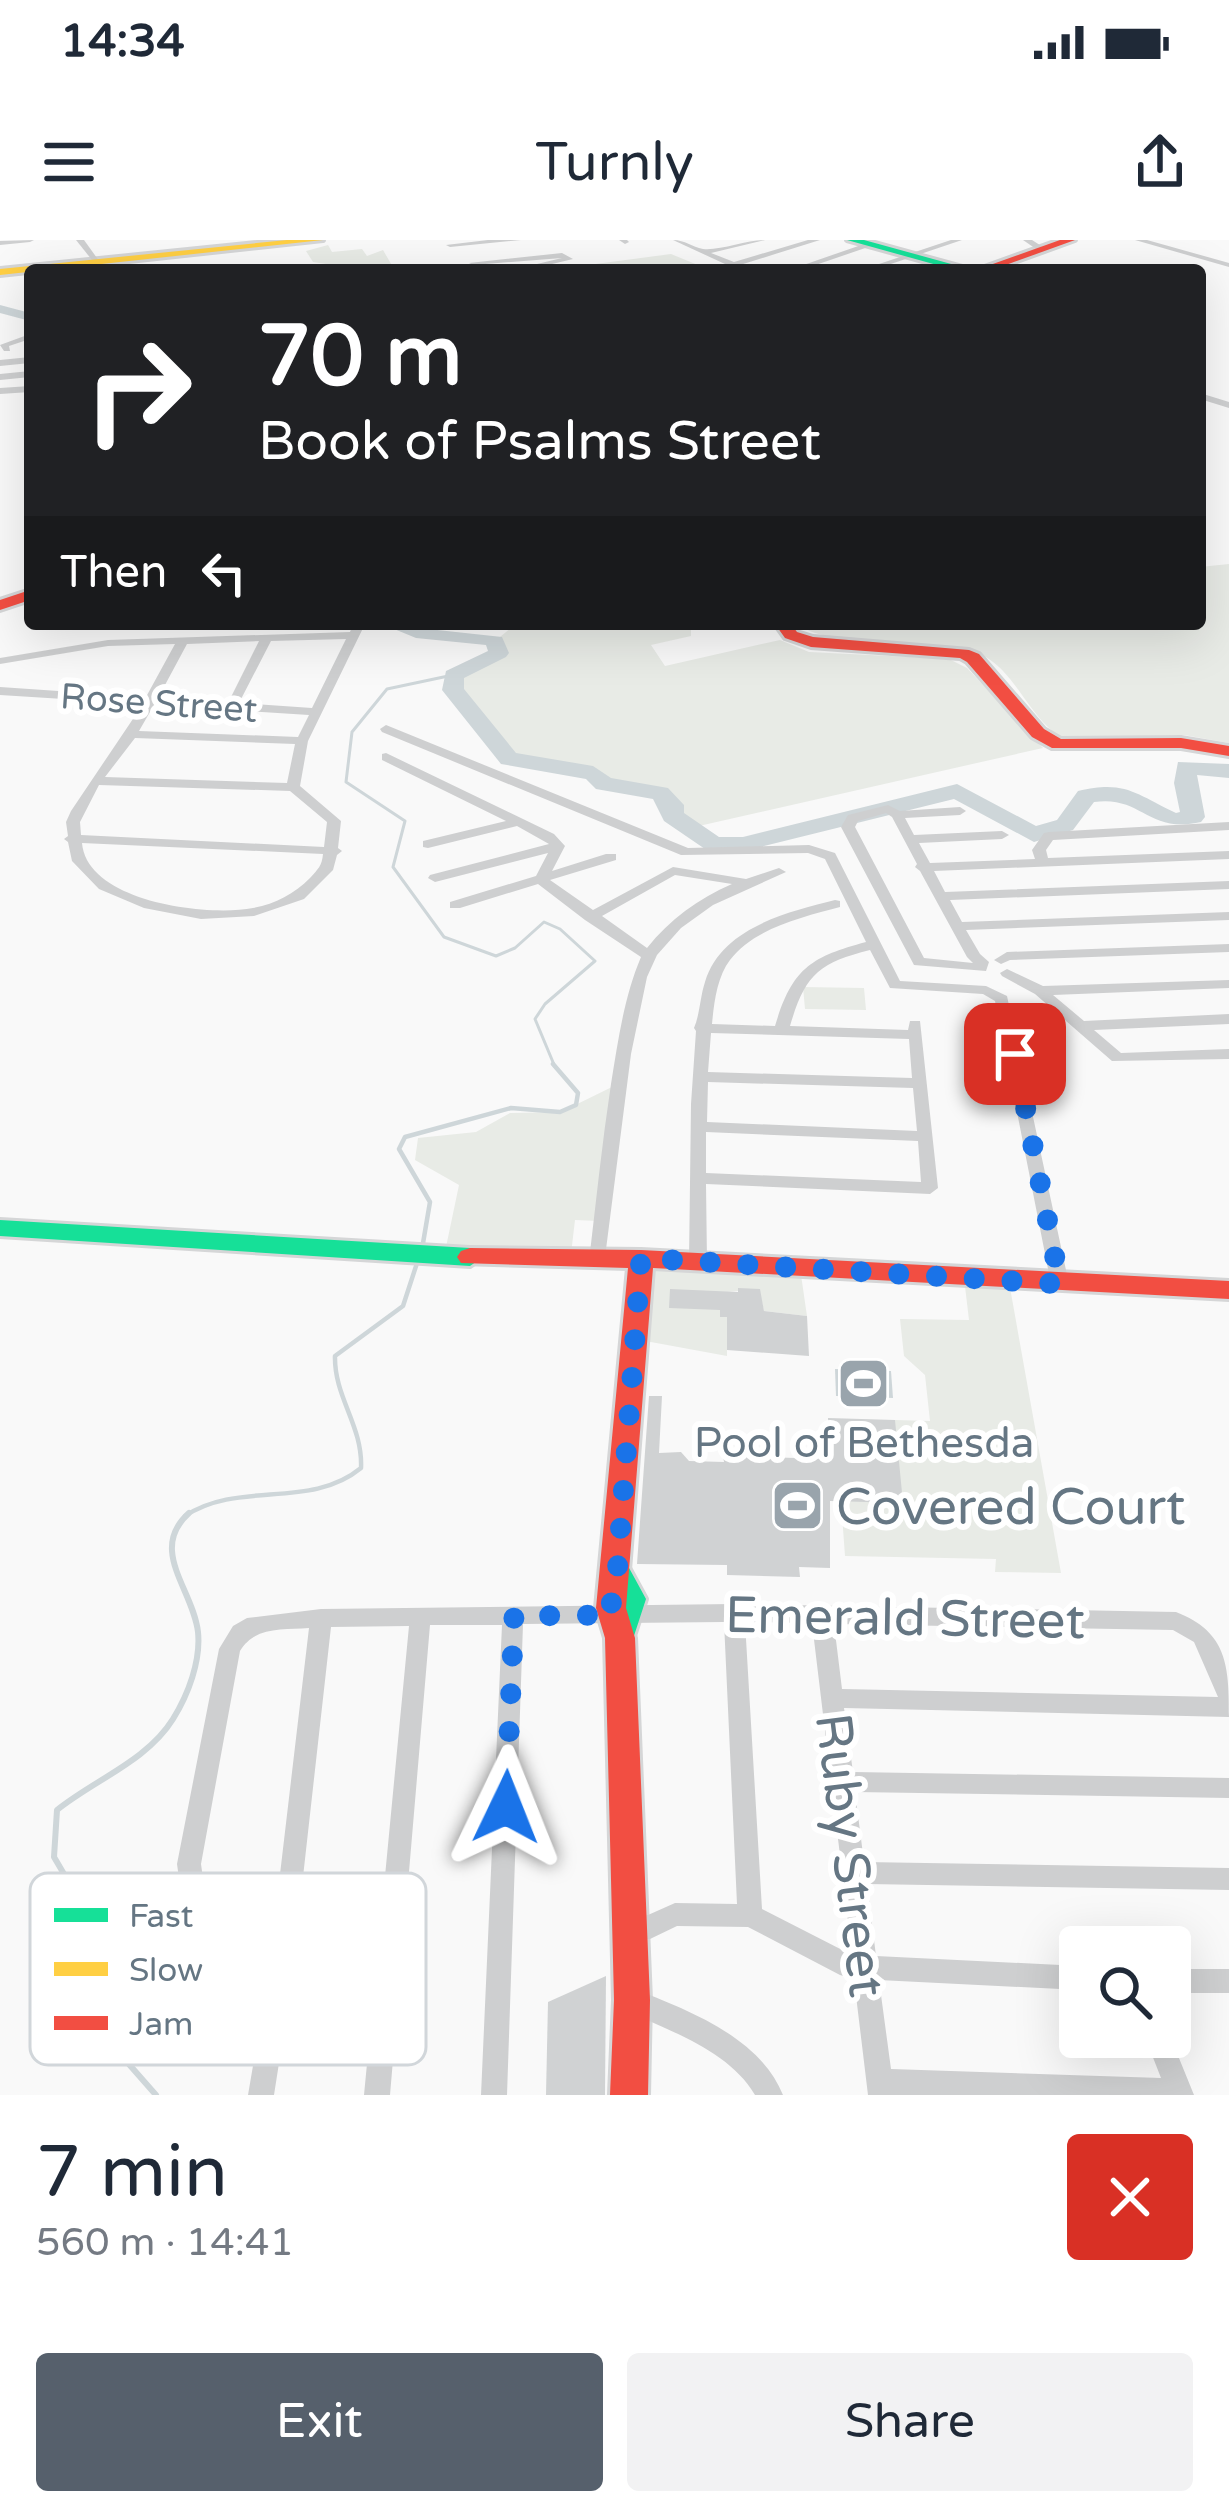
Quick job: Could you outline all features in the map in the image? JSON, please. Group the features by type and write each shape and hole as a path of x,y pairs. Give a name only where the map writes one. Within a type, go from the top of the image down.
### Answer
{"main road":[{"path":"994,264 1035,245 1070,240"},
{"path":"47,262 99,263 192,247 237,249 306,241"},
{"path":"237,249 249,264"},
{"path":"862,252 944,264"},
{"path":"778,630 807,646 948,655 978,666"},
{"path":"787,630 811,641 950,651 973,658 1038,733 1058,744 1180,743 1229,751"},
{"path":"0,1228 439,1256 641,1258 1229,1290"},
{"path":"629,2095 632,2000 620,1623 629,1592 617,1575 641,1258"}],"street":[{"path":"0,243 30,240"},
{"path":"80,240 99,263"},
{"path":"447,243 517,240"},
{"path":"680,240 729,264"},
{"path":"702,252 760,240"},
{"path":"749,264 816,240"},
{"path":"912,256 958,240"},
{"path":"1138,240 1229,265"},
{"path":"447,243 472,264"},
{"path":"463,255 557,247"},
{"path":"816,264 862,252"},
{"path":"497,264 562,255 569,260 548,264"},
{"path":"0,661 108,643 345,630"},
{"path":"293,787 302,741 356,630"},
{"path":"231,708 267,637"},
{"path":"97,781 293,787 334,821 335,850 320,881 297,901 250,913 159,912 118,896 84,869 71,839 73,820 97,781 131,734 183,640"},
{"name":"Rose Street","path":"0,691 317,712"},
{"path":"386,729 686,852 822,851 830,856 895,985 1229,948"},
{"path":"131,734 302,741"},
{"path":"386,758 558,845"},
{"path":"960,812 896,815 880,810 853,818 848,827 919,962 994,975 1040,991 1229,984"},
{"path":"896,815 974,957 994,975 1060,1284"},
{"path":"428,844 519,822"},
{"path":"1042,861 1040,850 1048,836 1229,826"},
{"path":"909,839 1002,836"},
{"path":"71,839 335,850"},
{"path":"436,878 558,845"},
{"path":"542,880 558,845"},
{"path":"922,867 1229,855"},
{"path":"455,905 611,857"},
{"path":"590,917 661,874 685,871 743,882"},
{"path":"598,1261 632,1016 649,956 690,914 743,882 779,872"},
{"path":"542,880 649,956"},
{"path":"940,896 1229,885"},
{"path":"698,1262 702,1028 718,963 758,931 836,904"},
{"path":"957,926 1229,916"},
{"path":"781,1030 801,979 824,956 872,945"},
{"path":"1040,991 1117,1058 1229,1054"},
{"path":"1080,1026 1229,1019"},
{"path":"698,1178 930,1189 915,1030 702,1028"},
{"path":"702,1077 920,1083"},
{"path":"699,1127 923,1136"},
{"path":"734,1612 750,1916"},
{"name":"Emerald Street","path":"190,1873 224,1669 240,1632 270,1621 514,1616 620,1623 734,1612 1176,1622 1196,1630 1229,1697"},
{"path":"397,1873 420,1616"},
{"path":"494,2095 514,1616"},
{"name":"Ruby Street","path":"822,1616 880,2088"},
{"path":"290,1873 321,1618"},
{"path":"831,1698 1229,1707"},
{"path":"841,1782 1229,1788"},
{"path":"853,1873 1229,1879"},
{"path":"630,1927 650,1927 675,1914 750,1916 833,1962 866,1969 1059,1977"},
{"path":"1191,1981 1229,1981"},
{"path":"632,2000 743,2058 761,2076 770,2095"},
{"path":"880,2088 1180,2093 1166,2058"},
{"path":"261,2095 265,2065"},
{"path":"377,2095 380,2065"}],"shaded area":[{"path":"328,245 332,252 362,249 367,256 383,250 391,264 326,264 313,262 306,251"},
{"path":"671,254 695,264 595,264"},
{"path":"1229,564 1229,743 1184,735 1063,738 985,657 970,651 829,637 808,630 1206,630 1206,566"},
{"path":"509,630 691,630 691,636 651,645 665,666 780,640 809,652 949,659 967,668 1043,748 690,828 672,816 671,805 660,793 604,784 593,773 509,759 459,699 453,675 499,653 495,641"},
{"path":"803,987 864,988 866,1010 805,1009"},
{"path":"616,1085 599,1221 575,1220 571,1254 446,1247 459,1185 415,1160 418,1138 476,1132 510,1113 561,1112"},
{"path":"647,1264 801,1275 807,1316 764,1311 759,1289 727,1292 727,1356 640,1340"},
{"path":"964,1278 1009,1282 1061,1573 995,1572 996,1559 845,1556 841,1501 895,1420 930,1421 925,1375 904,1356 900,1319 969,1320"},
{"name":"Pool of Bethesda","path":"835,1369 891,1371 893,1398 836,1396"}],"building":[{"path":"738,1288 760,1289 764,1311 807,1316 809,1356 727,1350 727,1317 720,1317 720,1310 669,1308 670,1289 738,1292"},
{"path":"649,1396 662,1396 659,1453 681,1452 689,1461 724,1462 723,1456 830,1459 828,1418 895,1420 903,1503 830,1501 830,1568 799,1567 800,1577 727,1575 727,1565 637,1564"},
{"path":"606,1976 605,2095 546,2095 548,2002"}],"waterway":[{"path":"0,309 24,315"},
{"path":"408,630 495,641 499,653 453,675 453,690 509,759 593,773 604,784 660,793 672,805 672,816 714,844 744,844 957,791 1034,835 1065,825 1086,796 1105,793 1129,795 1173,820 1193,817 1186,767 1229,771"},
{"path":"453,675 387,689 352,732 346,782 405,821 393,867 444,937 496,956 515,948 544,922 560,929 595,961 545,1004 535,1019 554,1066"},
{"path":"422,1249 430,1202 399,1149 405,1137 511,1108 560,1112 576,1105 578,1093 554,1066"},
{"path":"188,1515 228,1499 320,1488 361,1468 358,1439 339,1385 335,1356 403,1306 418,1260"},
{"path":"63,1873 54,1857 57,1810 149,1747 173,1719 188,1689 198,1632 176,1570 172,1541 188,1515"},
{"path":"130,2065 156,2095"}],"traffic: fast":[{"path":"852,240 945,264"},
{"path":"0,1228 470,1257"},
{"path":"617,1575 631,1599 620,1636"}],"traffic: slow":[{"path":"80,264 318,240"},
{"path":"0,272 24,270"}],"traffic: jam":[{"path":"999,264 1070,240"},
{"path":"0,605 24,597"},
{"path":"787,630 811,642 963,653 973,658 1038,733 1058,744 1181,743 1229,751"},
{"path":"470,1257 641,1259 1229,1290"},
{"path":"629,2095 632,2000 620,1638 611,1608 641,1259"}],"place":[{"name":"Pool of Bethesda","path":"864,1383"},
{"name":"Covered Court","path":"797,1506"}],"route":[{"path":"506,1807 514,1616 613,1615 641,1258 1060,1284 1015,1054"}]}
